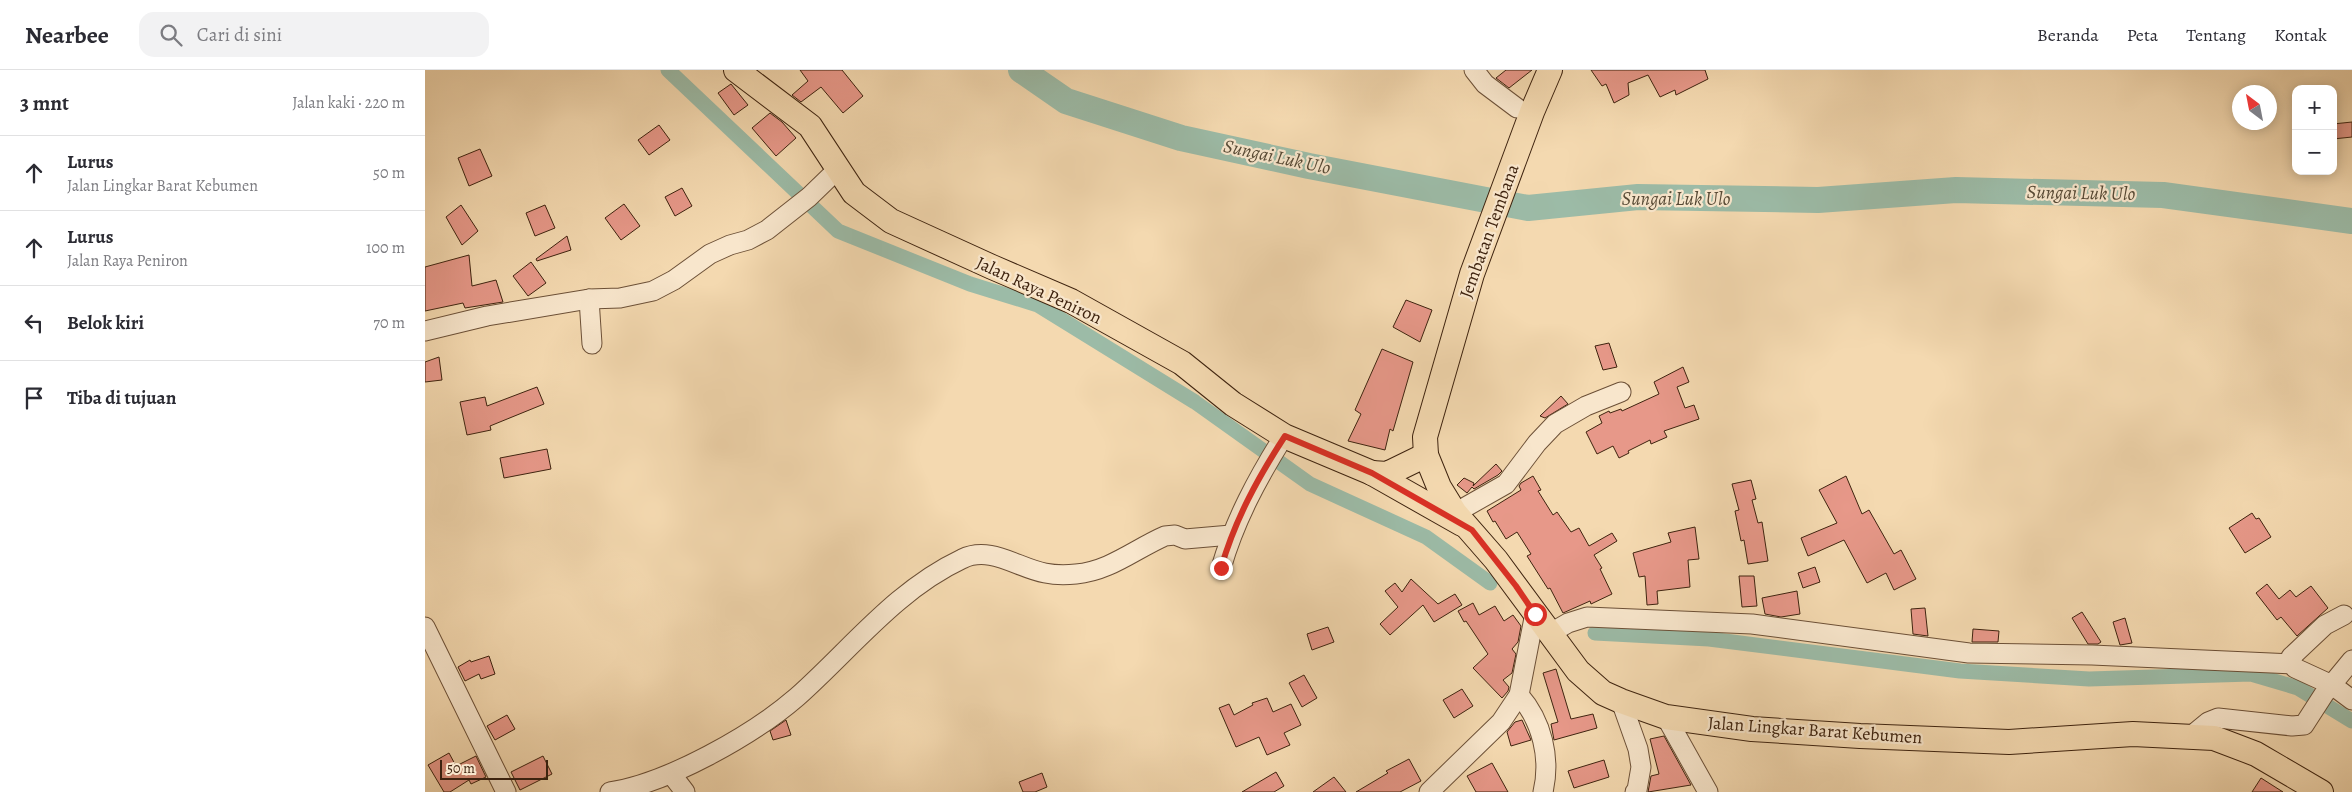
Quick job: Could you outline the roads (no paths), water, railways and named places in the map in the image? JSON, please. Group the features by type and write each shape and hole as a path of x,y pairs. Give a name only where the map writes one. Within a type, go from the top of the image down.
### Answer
{"main road":[{"name":"Jalan Raya Peniron","path":"736,70 791,110 809,126 854,192 891,221 992,268 1071,301 1182,363 1233,404 1285,436 1372,473 1472,530"},
{"name":"Jembatan Tembana","path":"1453,336 1488,229 1521,118 1550,70"},
{"name":"Jalan Lingkar Barat Kebumen","path":"1453,336 1426,429 1426,455 1439,487 1455,513 1472,530 1516,586 1549,634 1565,651 1578,671 1603,693 1666,717 1751,729 2009,742 2133,734 2214,738 2256,754 2321,792"},
{"path":"1372,473 1387,474 1426,455"}],"street":[{"path":"1474,70 1485,84 1521,118"},
{"path":"425,332 487,316 589,299 620,298 653,291 674,280 710,254 730,245 748,240 785,217 809,198 839,168"},
{"path":"589,299 592,344"},
{"path":"1455,513 1506,484 1537,443 1555,424 1586,406 1621,392"},
{"path":"1221,568 1231,535 1260,474 1285,436"},
{"path":"610,792 672,775 752,730 797,697 855,639 899,601 935,574 963,558 978,555 993,556 1044,573 1077,574 1102,569 1165,536 1175,535 1185,539 1231,535"},
{"path":"1429,792 1501,722 1519,695 1535,614"},
{"path":"1549,634 1577,619 1587,618 1752,624 1969,653 2092,655 2292,664 2328,689 2352,700"},
{"path":"2292,664 2291,657 2325,625 2349,618"},
{"path":"425,627 506,792"},
{"path":"2191,736 2208,722 2218,718 2299,727 2307,723 2328,689 2352,660"},
{"path":"1519,695 1537,720 1546,759 1546,778 1543,792"},
{"path":"1621,701 1638,749 1641,766 1635,792"},
{"path":"1666,717 1707,792"},
{"path":"672,775 685,792"}],"waterway":[{"path":"668,70 838,231 970,284 1038,305 1195,402 1310,484 1426,537 1490,583"},
{"name":"Sungai Luk Ulo","path":"1021,70 1066,101 1181,138 1309,166 1528,208 1638,197 1818,200 1956,190 2163,195 2352,221"},
{"path":"1595,633 1709,639 1960,671 2089,679 2251,674 2298,688 2352,721"}]}
